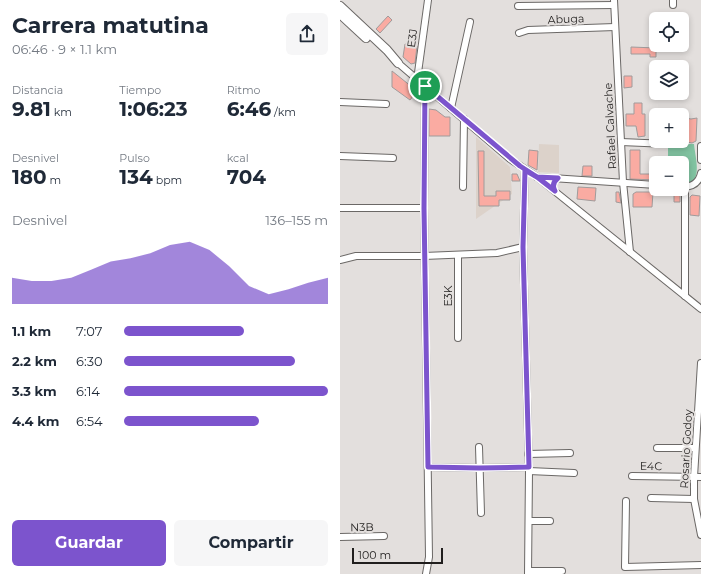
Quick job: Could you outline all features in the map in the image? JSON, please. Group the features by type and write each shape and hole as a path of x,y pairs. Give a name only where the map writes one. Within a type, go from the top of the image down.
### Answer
{"main road":[{"path":"340,6 387,50 398,64"},
{"path":"340,14 384,54 398,64"}],"street":[{"name":"E3J","path":"418,80 428,0"},
{"path":"518,6 614,2"},
{"name":"Rafael Calvache","path":"614,2 623,182 630,252"},
{"path":"450,108 470,22"},
{"name":"Abuga","path":"519,33 528,30 615,26"},
{"path":"398,64 510,159 555,191 701,309"},
{"path":"425,86 424,256 429,557 426,574"},
{"path":"340,102 386,104"},
{"path":"463,187 464,120"},
{"path":"621,142 649,143"},
{"path":"701,146 701,160"},
{"path":"340,156 393,158"},
{"path":"525,170 523,247 529,469 528,573 562,571"},
{"path":"689,186 698,182 701,173"},
{"path":"537,177 649,184"},
{"path":"555,191 553,184 558,178"},
{"path":"683,196 685,296"},
{"path":"340,208 424,208"},
{"path":"340,260 356,256 424,256 497,253 523,247"},
{"name":"E3K","path":"458,255 458,338"},
{"name":"Rosario Godoy","path":"701,363 694,477 694,499 701,535"},
{"path":"479,447 480,513"},
{"path":"657,448 695,448"},
{"path":"528,454 570,453"},
{"path":"428,467 529,469 574,473"},
{"name":"E4C","path":"632,476 701,477"},
{"path":"651,498 694,499"},
{"path":"626,501 625,567 701,565"},
{"path":"529,521 550,521"},
{"name":"N3B","path":"340,537 384,536"}],"shaded area":[{"path":"476,137 510,167 512,194 476,219"},
{"path":"539,144 559,145 559,173 538,172"}],"green space":[{"path":"689,144 694,144 697,170 695,179 692,183 689,184 689,156 668,156 668,148 689,148"}],"building":[{"path":"388,16 392,20 380,33 376,29"},
{"path":"405,44 417,46 415,63 411,64 403,57"},
{"path":"631,47 649,48 649,52 656,52 656,57 650,57 650,54 631,54"},
{"path":"392,71 417,91 410,100 392,87"},
{"path":"624,76 632,76 632,87 624,88"},
{"path":"634,103 642,103 642,114 645,114 645,136 638,137 636,126 626,126 626,114 634,114"},
{"path":"429,109 436,110 445,117 450,117 450,136 429,136"},
{"path":"697,118 696,141 689,142 689,119"},
{"path":"529,150 538,151 537,170 528,165"},
{"path":"630,150 640,150 640,174 649,174 649,180 630,179"},
{"path":"478,151 484,151 484,196 496,196 496,191 510,191 510,200 499,200 499,206 479,206"},
{"path":"583,166 592,166 592,176 582,176"},
{"path":"512,174 517,174 520,181 512,181"},
{"path":"578,187 596,188 595,201 577,199"},
{"path":"616,192 619,192 621,203 616,202"},
{"path":"636,192 649,192 649,196 653,196 652,207 633,207 633,194"},
{"path":"692,195 700,196 699,216 690,215 690,197"},
{"path":"674,196 680,196 680,202 674,202"}],"route":[{"path":"425,86 520,166 537,177 558,178 553,184 555,191 525,170 523,247 529,467 428,467 424,208 425,86"}]}
